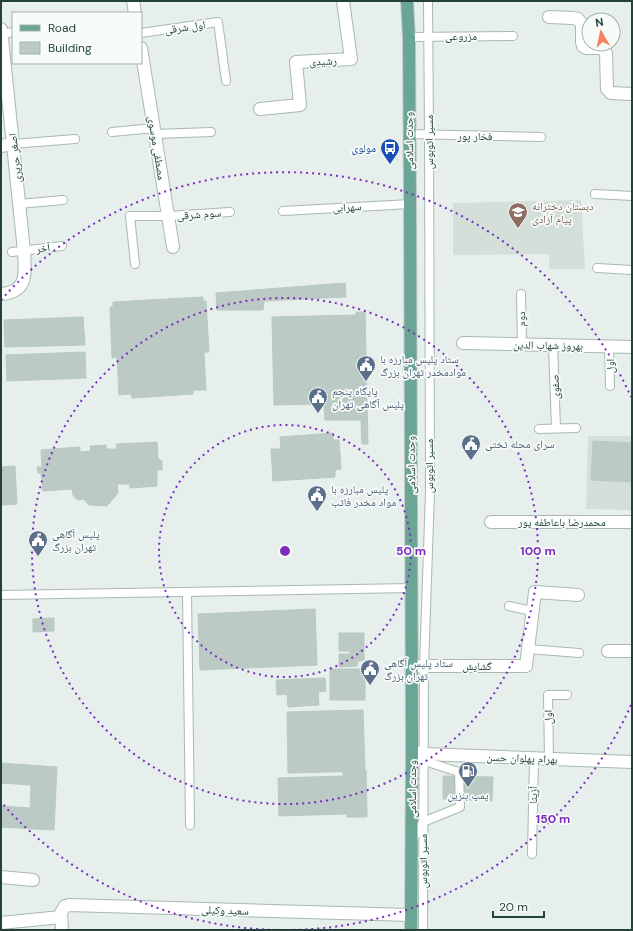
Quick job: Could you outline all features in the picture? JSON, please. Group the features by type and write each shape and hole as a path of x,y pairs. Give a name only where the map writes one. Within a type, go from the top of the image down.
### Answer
{"main road":[{"name":"وحدت اسلامی","path":"407,1 409,37 410,204 412,752 411,930"}],"street":[{"path":"134,1 135,12"},
{"name":"رشیدی","path":"260,109 300,105 296,62 351,59 343,1"},
{"path":"549,17 578,19 582,24 583,46 586,48 602,48 606,53 607,89 611,93 632,94"},
{"name":"اصغر حریری","path":"1,294 14,291 21,286 24,274 18,251 20,204 7,145 5,32"},
{"name":"مصطفی موسوی","path":"142,54 173,247"},
{"name":"بهروز شهاب الدین","path":"463,343 632,347"},
{"name":"محمدرضا باعاطفه پور","path":"491,522 632,522"},
{"name":"گشایش","path":"411,667 526,666 535,592 578,595"},
{"path":"608,650 632,651"},
{"name":"بهرام پهلوان حسن","path":"412,752 424,758 548,759 632,762"},
{"path":"1,877 33,880"},
{"name":"سعید وکیلی","path":"62,917 62,909 64,906 69,905 412,915"},
{"path":"1,923 62,917 62,930"}],"lane":[{"name":"مسیر اتوبوس","path":"423,930 424,666 430,492 430,135 428,1"},
{"name":"اول شرقی","path":"142,33 218,22 226,81"},
{"name":"مزروعی","path":"409,37 513,36"},
{"path":"112,132 211,132"},
{"name":"فخار پور","path":"409,134 541,137"},
{"path":"7,145 75,138"},
{"path":"595,194 632,196"},
{"path":"20,204 63,200"},
{"name":"سهرابی","path":"283,211 410,204"},
{"name":"سوم شرقی","path":"135,264 130,216 168,216 230,212"},
{"name":"آخر","path":"18,251 62,246"},
{"path":"597,268 632,270"},
{"name":"دوم","path":"521,294 522,344"},
{"name":"صفوی","path":"553,345 556,428"},
{"name":"اول","path":"610,346 610,386"},
{"path":"539,429 576,428"},
{"path":"1,595 411,588"},
{"path":"186,592 190,824"},
{"path":"509,606 532,611"},
{"path":"528,649 579,653"},
{"name":"اول","path":"548,759 548,695 567,695"},
{"path":"412,843 423,822 460,807 459,772 424,758"},
{"name":"آزیتا","path":"532,854 534,759"}],"shaded area":[{"name":"دبستان دخترانه پیام آزادی","path":"581,200 585,269 549,269 549,254 453,255 453,203"},
{"path":"588,436 632,436 632,510 586,509"}],"building":[{"path":"345,283 346,297 264,301 263,310 217,310 216,293"},
{"path":"203,297 203,301 206,301 209,352 204,352 206,390 193,390 193,394 132,398 131,394 119,395 117,357 112,358 110,307 113,307 113,302"},
{"path":"356,312 365,312 368,444 362,444 361,420 325,420 324,404 274,405 272,317 356,315"},
{"path":"83,317 85,345 5,347 4,320"},
{"path":"85,352 86,378 7,381 6,355"},
{"path":"333,433 333,440 339,440 341,469 335,470 335,477 273,481 271,449 281,449 280,437"},
{"path":"593,441 632,443 632,482 591,480"},
{"path":"157,442 158,459 162,461 162,470 157,470 157,486 130,488 130,484 117,484 118,493 107,506 89,505 84,499 79,500 75,498 72,489 43,491 41,473 38,473 37,467 42,467 41,450 80,447 80,452 91,451 90,446 106,445 106,449 117,449 116,444"},
{"path":"15,466 17,504 1,505 1,467"},
{"path":"315,609 317,665 200,670 198,614"},
{"path":"54,618 54,631 33,632 33,619"},
{"path":"339,633 364,633 364,660 358,661 357,666 339,667 339,654 350,654 350,651 339,651"},
{"path":"330,669 365,669 365,700 330,700"},
{"path":"325,678 326,691 318,692 319,705 288,707 287,694 277,695 276,680"},
{"path":"363,710 365,771 288,773 287,712"},
{"path":"1,763 57,767 54,830 1,827 1,806 30,808 31,785 1,783"},
{"path":"366,770 367,817 347,817 347,814 344,814 343,771"},
{"path":"343,776 344,814 279,816 278,778"},
{"name":"پمپ بنزین","path":"443,776 493,777 492,801 443,799"}],"place":[{"name":"مولوی","path":"390,165"},
{"name":"دبستان دخترانه پیام آزادی","path":"518,229"},
{"name":"ستاد پلیس مبارزه با موادمخدر تهران بزرگ","path":"366,382"},
{"name":"پایگاه پنجم پلیس آگاهی تهران","path":"318,414"},
{"name":"سرای محله تختی","path":"471,461"},
{"name":"پلیس مبارزه با مواد مخدر فاتب","path":"317,512"},
{"name":"پلیس آگاهی تهران بزرگ","path":"38,557"},
{"name":"ستاد پلیس آگاهی تهران بزرگ","path":"370,686"},
{"name":"پمپ بنزین","path":"468,788"}]}
